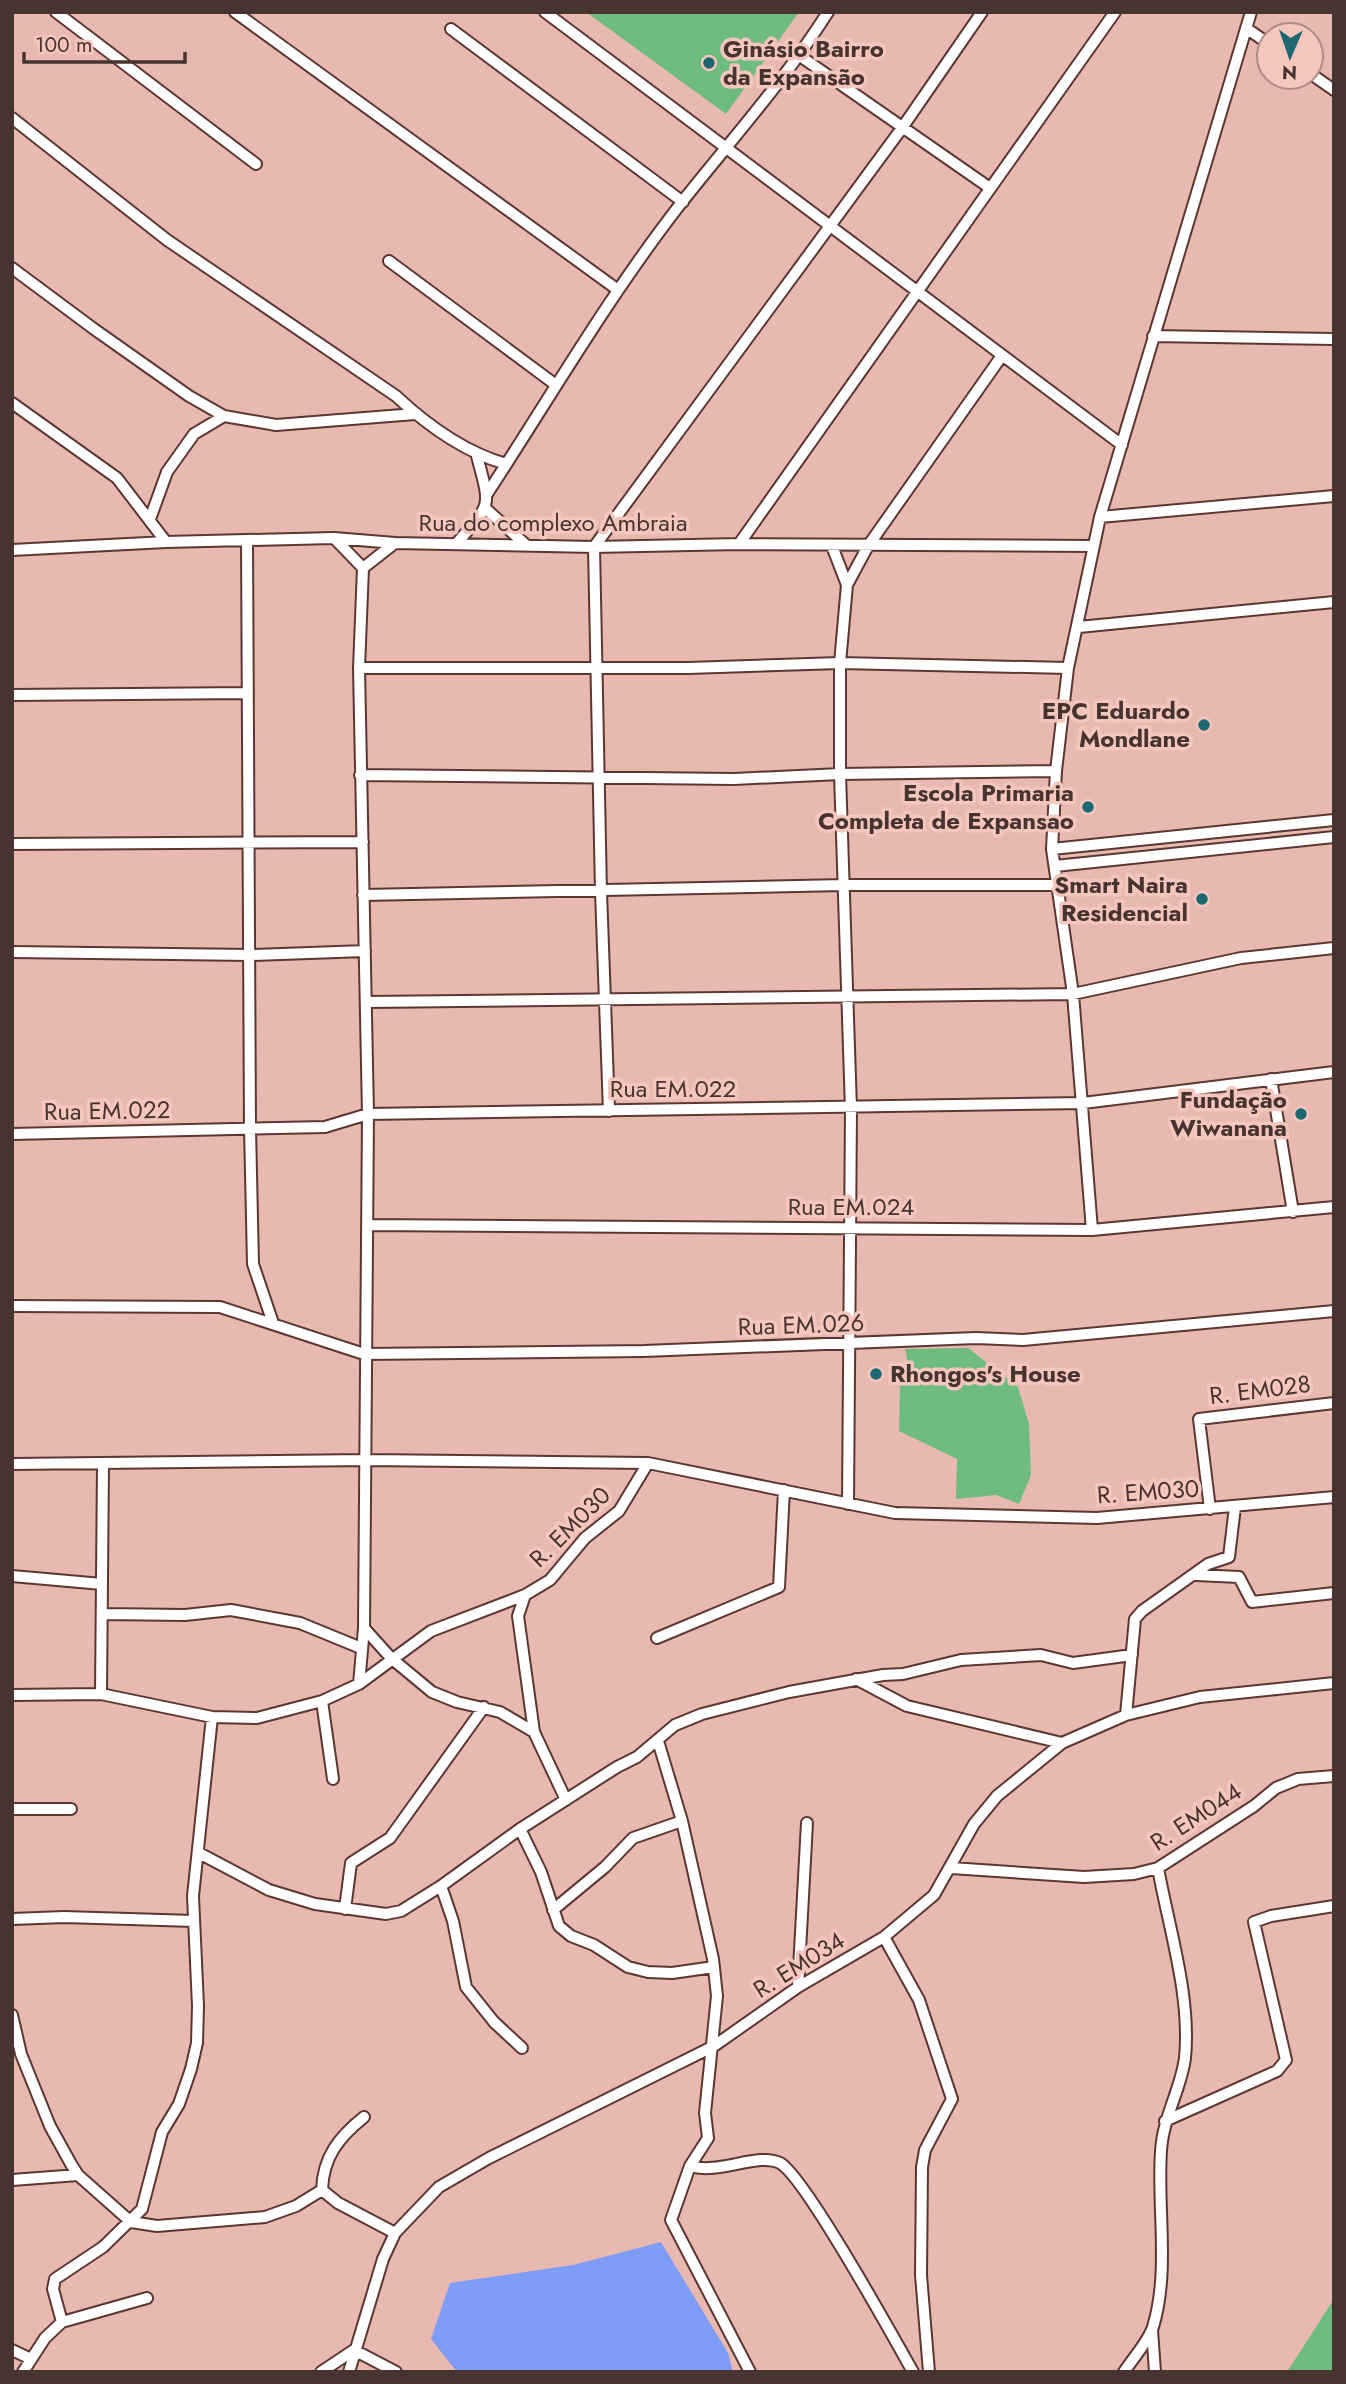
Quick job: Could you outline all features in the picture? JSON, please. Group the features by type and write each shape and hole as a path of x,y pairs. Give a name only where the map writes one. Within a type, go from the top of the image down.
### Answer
{"street":[{"path":"56,12 256,164"},
{"path":"235,12 618,290"},
{"path":"545,12 830,223 1001,357 1122,445"},
{"path":"487,494 618,290 683,202 800,57 828,12"},
{"path":"609,1111 601,892 594,547 902,128 982,12"},
{"path":"740,544 1115,12"},
{"path":"1092,1230 1073,995 1052,849 1056,771 1068,668 1079,627 1100,517 1251,12"},
{"path":"1246,28 1255,34"},
{"path":"451,29 683,202"},
{"path":"800,57 989,188"},
{"path":"12,118 167,240 396,396 415,414 477,456 506,464"},
{"path":"389,261 556,385"},
{"path":"12,268 94,330 224,416 276,425 415,414"},
{"path":"1153,336 1334,339"},
{"path":"848,1504 851,1109 840,774 840,663 847,585 868,546 1001,357"},
{"path":"12,403 117,478 166,542"},
{"path":"150,519 167,472 194,434 224,416"},
{"path":"457,544 486,509 487,494 477,456"},
{"path":"1100,517 1334,496"},
{"path":"486,509 526,545"},
{"path":"334,538 363,569 359,668 367,1002 368,1225 364,1354 364,1628 359,1684"},
{"name":"Rua do complexo Ambraia","path":"12,550 166,542 334,538 395,543 594,547 740,544 1093,546"},
{"path":"247,540 253,1264 274,1322"},
{"path":"363,569 395,543"},
{"path":"832,546 847,585"},
{"path":"1079,627 1334,602"},
{"path":"359,668 597,668 840,663 1068,668"},
{"path":"12,695 248,693"},
{"path":"360,775 734,779 840,774 1056,771"},
{"path":"1052,849 1334,820"},
{"path":"1055,866 1334,837"},
{"path":"12,844 363,842"},
{"path":"363,895 844,885 1058,884"},
{"path":"367,1002 1073,995 1241,958 1334,948"},
{"path":"12,952 251,955 365,951"},
{"name":"Rua EM.022","path":"12,1134 325,1127 368,1114 851,1109 1083,1103 1334,1072"},
{"path":"1271,1079 1293,1212"},
{"name":"Rua EM.024","path":"368,1225 1092,1230 1334,1207"},
{"name":"Rua EM.026","path":"12,1306 220,1307 274,1322 333,1346 364,1354 848,1345 976,1338 1023,1340 1334,1311"},
{"name":"R. EM028","path":"1210,1509 1199,1419 1334,1403"},
{"path":"12,1464 366,1460 648,1463"},
{"name":"R. EM030","path":"12,1695 101,1694 212,1717 257,1718 322,1701 359,1684 431,1631 525,1595 550,1580 585,1538 619,1511 648,1463 895,1513 1097,1518 1334,1497"},
{"path":"101,1694 103,1464"},
{"path":"657,1638 779,1587 783,1490"},
{"path":"1126,1714 1136,1619 1142,1611 1208,1564 1229,1557 1235,1507"},
{"path":"1196,1575 1239,1577 1252,1601 1334,1592"},
{"path":"12,1576 103,1584"},
{"path":"525,1595 518,1616 534,1732 566,1800"},
{"path":"103,1614 185,1615 231,1610 300,1623 361,1648"},
{"path":"364,1628 391,1658 432,1692 457,1702 500,1712 534,1732"},
{"path":"199,1853 268,1890 315,1904 386,1914 401,1911 441,1886 520,1829 637,1757 675,1725 702,1714 789,1692 856,1679 903,1674 961,1660 1041,1655 1073,1663 1132,1655"},
{"path":"880,1692 883,1675"},
{"path":"856,1679 907,1706 1062,1743"},
{"name":"R. EM034","path":"349,2372 383,2259 395,2233 439,2187 489,2158 714,2046 798,1987 884,1937 934,1895 974,1824 997,1796 1062,1743 1126,1714 1200,1697 1334,1683"},
{"path":"322,1701 333,1779"},
{"path":"345,1909 351,1863 390,1838 484,1707"},
{"path":"62,2322 53,2289 55,2279 103,2247 131,2222 142,2208 162,2132 179,2105 197,2043 193,1896 212,1717"},
{"path":"658,1741 682,1821 714,1967 717,1996 714,2046 705,2113 708,2138 690,2166 671,2220 750,2372"},
{"name":"R. EM044","path":"951,1868 1084,1877 1134,1874 1158,1868 1254,1806 1276,1788 1298,1779 1334,1776"},
{"path":"12,1809 71,1809"},
{"path":"553,1910 605,1867 633,1838 682,1821"},
{"path":"798,1987 807,1823"},
{"path":"520,1829 541,1872 559,1926 571,1936 594,1945 628,1967 672,1973 714,1967"},
{"path":"1156,2372 1152,2330 1160,2271 1161,2151 1165,2122 1185,2057 1178,1968 1158,1868"},
{"path":"441,1886 453,1920 466,1987 494,2022 522,2049"},
{"path":"1165,2122 1277,2071 1284,2065 1286,2060 1254,1922 1271,1916 1334,1906"},
{"path":"12,1919 64,1917 194,1921"},
{"path":"884,1937 919,2000 953,2099 925,2150 922,2167 921,2275 929,2372"},
{"path":"12,2015 21,2054 50,2126 78,2175 131,2222 157,2226 265,2217 296,2206 322,2190"},
{"path":"322,2190 326,2161 345,2132 364,2117"},
{"path":"690,2166 715,2170 771,2160 782,2164 807,2196 913,2372"},
{"path":"12,2179 78,2175"},
{"path":"322,2190 338,2203 395,2233"},
{"path":"23,2372 31,2358 62,2322 147,2298"},
{"path":"1124,2372 1152,2330"},
{"path":"12,2350 31,2358"},
{"path":"321,2372 354,2350 396,2372"}],"green space":[{"name":"Ginásio Bairro da Expansão","path":"586,12 799,12 726,114"},
{"path":"968,1348 1018,1387 1029,1424 1031,1475 1019,1504 996,1495 956,1499 957,1459 899,1431 900,1386 910,1373 905,1349"},
{"path":"1334,2299 1334,2372 1287,2372"}],"water":[{"path":"661,2242 728,2353 733,2372 457,2372 431,2339 450,2283 573,2265"}],"place":[{"name":"Ginásio Bairro da Expansão","path":"709,63"},
{"name":"EPC Eduardo Mondlane","path":"1204,725"},
{"name":"Escola Primaria Completa de Expansao","path":"1088,807"},
{"name":"Smart Naira Residencial","path":"1202,899"},
{"name":"Fundação Wiwanana","path":"1301,1114"},
{"name":"Rhongos's House","path":"876,1374"}]}
